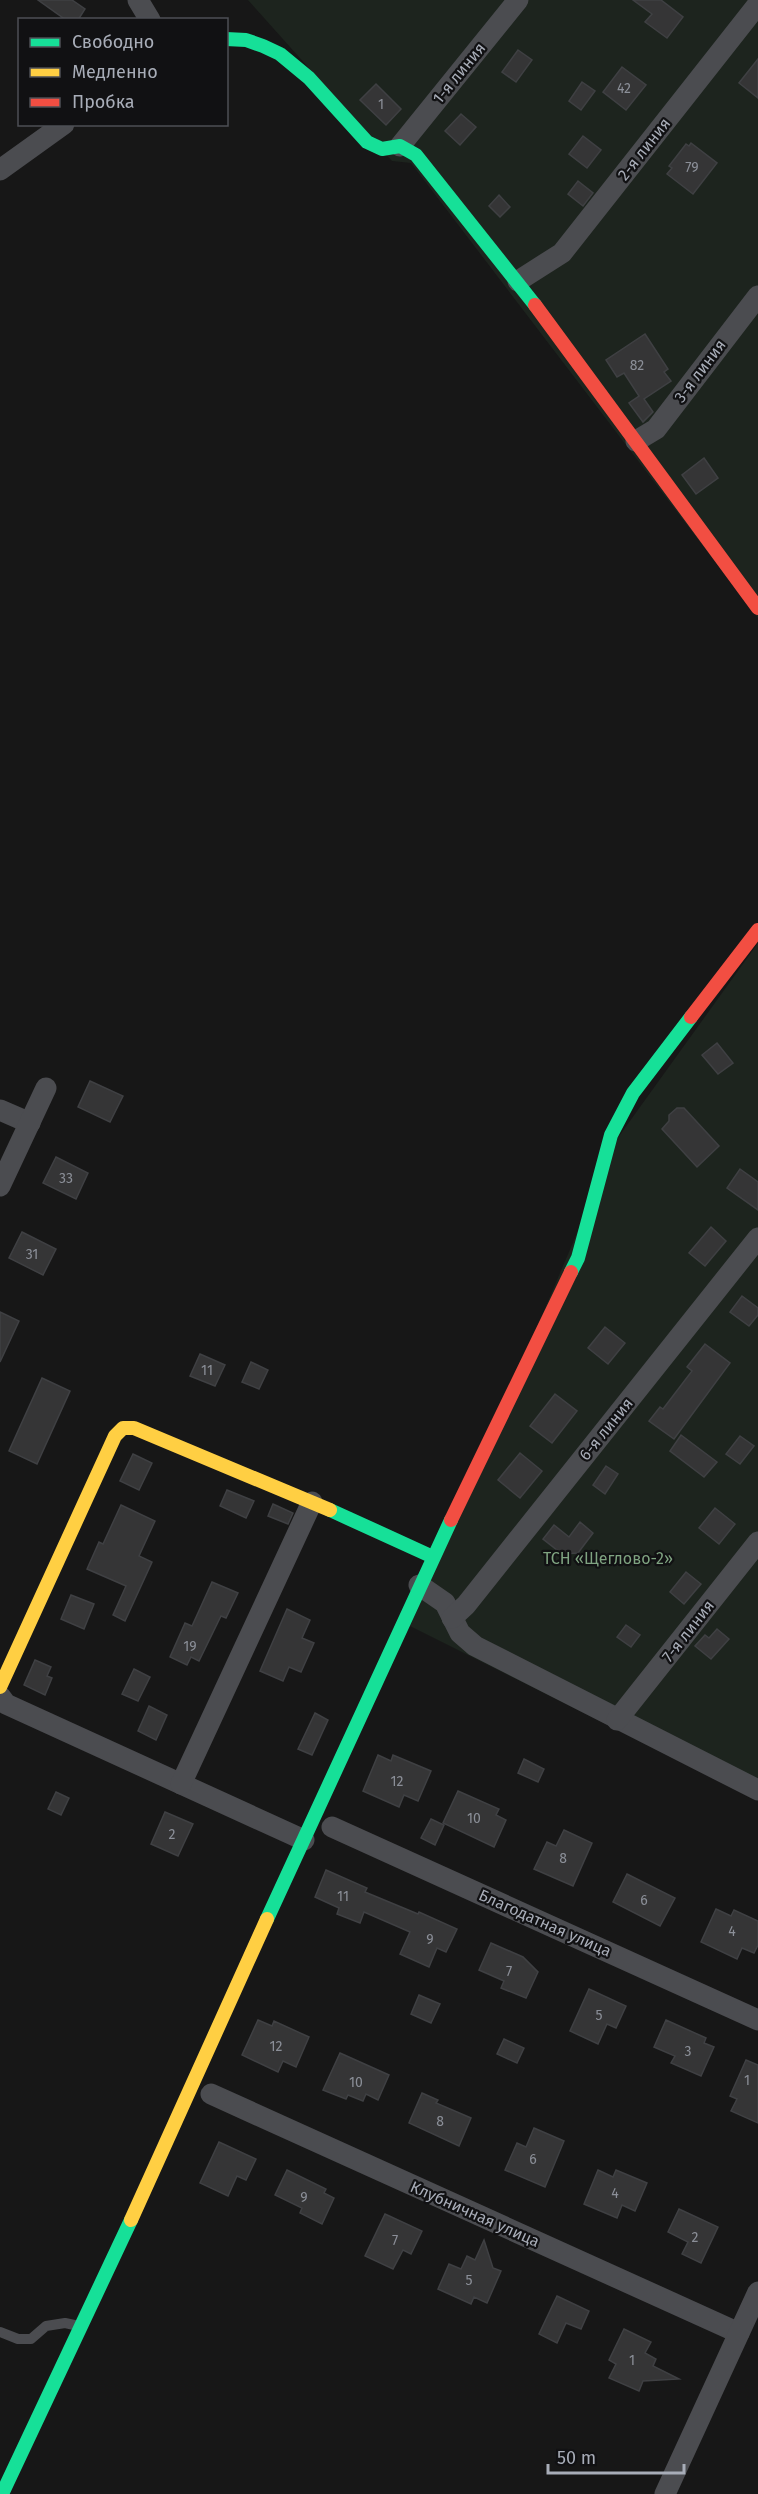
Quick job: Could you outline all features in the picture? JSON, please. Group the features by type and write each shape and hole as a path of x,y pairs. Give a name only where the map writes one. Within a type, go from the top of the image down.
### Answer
{"street":[{"path":"138,0 149,18"},
{"name":"1-я линия","path":"400,146 518,0"},
{"name":"2-я линия","path":"518,280 562,253 758,4"},
{"path":"228,39 236,38 273,49 302,70 365,141 383,150 400,146 416,155 430,170 518,280 758,608"},
{"path":"0,170 61,126"},
{"name":"3-я линия","path":"636,441 656,429 758,296"},
{"path":"2,2494 82,2327 419,1585 578,1258 611,1135 633,1093 758,930"},
{"path":"0,1186 46,1088"},
{"path":"0,1110 30,1123"},
{"name":"6-я линия","path":"452,1618 465,1605 758,1238"},
{"path":"0,1687 115,1436 123,1428 134,1428 312,1502 433,1557"},
{"path":"182,1784 312,1502"},
{"name":"7-я линия","path":"617,1720 758,1542"},
{"path":"419,1585 445,1603 460,1633 475,1646 758,1790"},
{"path":"0,1696 6,1704 304,1840"},
{"name":"Благодатная улица","path":"332,1827 758,2020"},
{"name":"Клубничная улица","path":"211,2094 739,2333"},
{"path":"665,2494 758,2292"}],"lane":[{"path":"0,2332 18,2339 31,2338 46,2326 65,2323 82,2327"}],"green space":[{"path":"248,0 758,0 758,618 411,163 392,161"},
{"name":"ТСН «Щеглово-2»","path":"758,943 758,1800 410,1626 617,1139"}],"building":[{"path":"38,0 72,0 85,9 79,18 63,18"},
{"path":"633,0 661,0 683,17 667,38 645,22 652,14"},
{"path":"518,50 532,60 516,82 502,72"},
{"path":"758,59 758,98 739,83"},
{"path":"622,67 646,85 626,110 603,92"},
{"path":"582,82 595,91 581,110 569,101"},
{"path":"376,84 401,109 386,125 360,100"},
{"path":"461,114 476,127 460,145 445,131"},
{"path":"583,136 601,150 587,168 569,154"},
{"path":"691,143 717,163 693,194 667,174 672,168 669,166 686,144 689,146"},
{"path":"578,181 593,193 583,206 568,194"},
{"path":"499,195 510,207 500,217 489,206"},
{"path":"645,334 668,369 664,372 671,381 644,399 653,412 643,422 629,403 639,396 624,373 617,377 606,360"},
{"path":"704,458 718,478 696,494 682,475"},
{"path":"717,1043 733,1063 718,1074 702,1055"},
{"path":"90,1081 123,1096 110,1122 78,1107"},
{"path":"677,1108 684,1108 719,1146 697,1167 662,1129 669,1121 669,1115"},
{"path":"56,1157 88,1173 76,1199 43,1183"},
{"path":"740,1169 758,1182 758,1210 727,1188"},
{"path":"711,1227 726,1241 705,1266 689,1253"},
{"path":"22,1232 56,1249 43,1275 9,1258"},
{"path":"742,1296 758,1308 758,1315 749,1326 730,1312"},
{"path":"0,1312 19,1321 0,1362"},
{"path":"605,1327 625,1343 608,1364 588,1348"},
{"path":"705,1344 730,1363 674,1439 649,1421 660,1407 663,1409 692,1371 687,1367"},
{"path":"200,1354 225,1365 215,1386 190,1376"},
{"path":"251,1362 268,1370 259,1389 242,1382"},
{"path":"42,1378 70,1391 37,1464 9,1451"},
{"path":"555,1394 577,1411 552,1443 530,1426"},
{"path":"681,1435 717,1462 704,1477 670,1451"},
{"path":"740,1436 754,1446 740,1464 726,1454"},
{"path":"520,1453 542,1471 520,1498 498,1480"},
{"path":"133,1454 152,1463 139,1490 120,1481"},
{"path":"606,1466 618,1474 605,1494 593,1485"},
{"path":"227,1490 254,1501 246,1518 220,1506"},
{"path":"273,1504 293,1513 288,1524 268,1516"},
{"path":"121,1505 155,1521 139,1556 152,1562 125,1621 113,1615 126,1586 87,1569 99,1542 103,1544"},
{"path":"715,1508 735,1524 719,1544 699,1528"},
{"path":"580,1522 593,1533 578,1553 562,1554 543,1539 554,1525 569,1537"},
{"path":"686,1572 701,1584 684,1604 670,1592"},
{"path":"212,1582 238,1593 226,1618 221,1616 199,1661 191,1657 187,1665 170,1657 185,1623 192,1626"},
{"path":"71,1595 94,1604 84,1629 61,1619"},
{"path":"287,1609 310,1620 302,1638 314,1643 301,1672 289,1667 283,1681 260,1671"},
{"path":"626,1625 640,1635 631,1647 617,1637"},
{"path":"717,1629 729,1639 711,1659 695,1646 705,1635 709,1638"},
{"path":"35,1660 51,1667 47,1676 52,1678 45,1695 24,1685"},
{"path":"134,1669 150,1677 138,1701 122,1694"},
{"path":"149,1706 167,1715 156,1740 138,1731"},
{"path":"315,1713 328,1720 312,1755 298,1749"},
{"path":"378,1755 391,1761 393,1755 431,1771 418,1801 404,1795 399,1807 363,1791"},
{"path":"524,1759 544,1769 538,1782 518,1773"},
{"path":"458,1791 499,1809 496,1815 506,1820 494,1847 443,1823"},
{"path":"56,1792 69,1798 61,1815 48,1809"},
{"path":"165,1812 193,1824 178,1856 151,1844"},
{"path":"431,1819 444,1825 435,1845 421,1838"},
{"path":"564,1830 592,1843 573,1886 534,1869 547,1842 556,1846"},
{"path":"326,1870 367,1888 365,1892 457,1929 446,1952 437,1948 429,1967 400,1954 410,1932 364,1912 360,1923 337,1914 339,1908 315,1897"},
{"path":"627,1874 675,1898 660,1926 613,1902"},
{"path":"716,1909 731,1916 734,1910 758,1921 758,1945 754,1953 742,1948 737,1959 701,1942"},
{"path":"491,1943 523,1957 538,1972 526,1998 501,1988 504,1981 479,1970"},
{"path":"589,1989 626,2006 616,2028 607,2024 598,2044 570,2031"},
{"path":"419,1995 440,2004 431,2023 411,2014"},
{"path":"258,2020 272,2026 274,2021 309,2037 296,2067 283,2061 278,2072 242,2055"},
{"path":"666,2020 706,2038 704,2043 714,2047 701,2076 671,2063 675,2056 654,2047"},
{"path":"504,2039 524,2048 517,2063 497,2054"},
{"path":"340,2053 389,2075 378,2100 366,2094 363,2101 348,2095 346,2099 323,2090"},
{"path":"746,2060 758,2065 758,2123 731,2111 737,2099 730,2096"},
{"path":"422,2093 438,2100 436,2103 471,2118 459,2146 409,2123"},
{"path":"534,2128 564,2141 545,2187 505,2170 517,2143 526,2147"},
{"path":"219,2142 256,2159 246,2180 237,2176 228,2196 200,2183"},
{"path":"287,2170 326,2189 324,2193 334,2198 322,2224 300,2213 302,2208 275,2195"},
{"path":"598,2170 613,2177 616,2170 647,2183 635,2211 622,2205 617,2218 584,2204"},
{"path":"679,2209 718,2227 701,2263 682,2254 688,2242 668,2232"},
{"path":"385,2214 422,2231 411,2254 403,2250 393,2269 365,2256"},
{"path":"484,2240 493,2268 501,2271 487,2303 474,2297 471,2304 438,2289 449,2264 461,2269 467,2256 475,2260"},
{"path":"557,2296 589,2311 581,2329 566,2323 557,2343 539,2334"},
{"path":"624,2329 651,2342 645,2353 656,2359 653,2366 679,2379 643,2381 639,2391 609,2378 616,2364 609,2360"}],"traffic: fast":[{"path":"228,39 246,40 280,54 309,78 367,142 382,149 400,146 416,155 535,305"},
{"path":"571,1272 578,1258 611,1135 633,1093 691,1017"},
{"path":"330,1510 433,1557"},
{"path":"267,1919 451,1520"},
{"path":"2,2494 131,2220"}],"traffic: slow":[{"path":"0,1687 115,1436 123,1428 134,1428 330,1510"},
{"path":"131,2220 267,1919"}],"traffic: jam":[{"path":"535,305 758,608"},
{"path":"691,1017 758,930"},
{"path":"451,1520 571,1272"}]}
